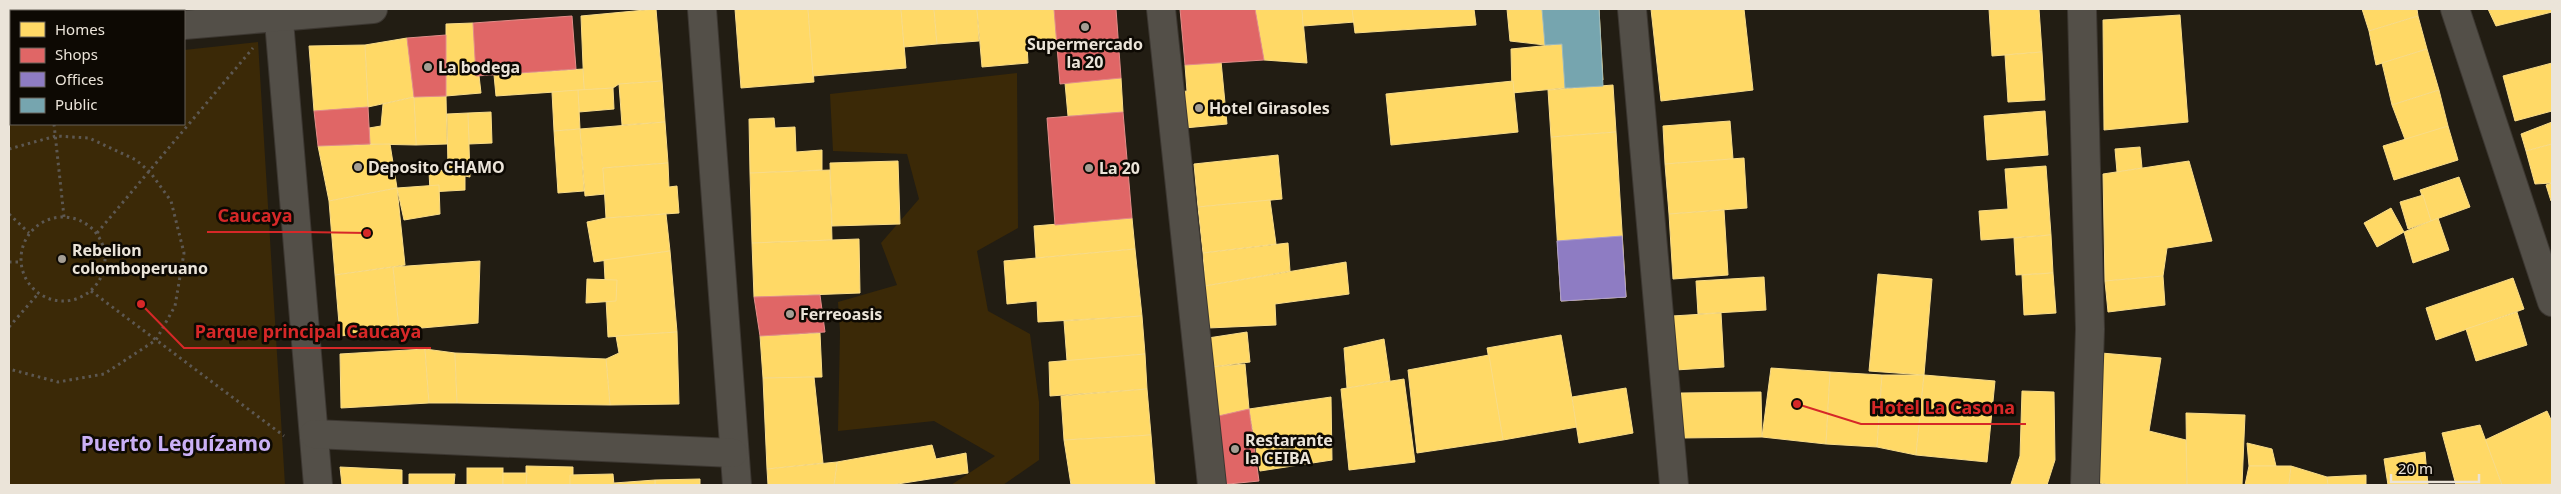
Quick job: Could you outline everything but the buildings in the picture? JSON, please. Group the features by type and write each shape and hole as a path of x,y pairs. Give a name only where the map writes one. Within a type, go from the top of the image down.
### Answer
{"street":[{"path":"185,25 278,13 372,9"},
{"path":"702,9 736,485"},
{"path":"1161,9 1212,485"},
{"path":"1632,9 1674,485"},
{"path":"2082,9 2090,329 2085,485"},
{"path":"2455,9 2552,302"},
{"path":"278,13 318,485"},
{"path":"314,434 733,452"}],"path":[{"path":"97,233 150,172 278,13"},
{"path":"54,125 64,217"},
{"path":"9,149 56,136 88,138 136,160 150,172 171,201 184,253 175,306 156,340 104,374 58,382 9,369"},
{"path":"9,214 29,233"},
{"path":"71,216 85,222 97,233 104,247 105,263 101,279 90,291 74,300 56,301 38,294 26,280 20,262 22,247 29,233 40,222 55,217 64,217 71,216"},
{"path":"9,262 20,262"},
{"path":"90,291 284,436 314,434"},
{"path":"9,327 38,294"}],"shaded area":[{"path":"258,42 285,485 9,485 9,67 10,125 185,125 185,50"},
{"path":"1017,73 1018,228 977,251 988,311 1030,334 1039,402 1039,460 1003,485 951,485 995,456 934,421 838,431 840,332 838,302 897,285 881,243 919,199 907,154 833,151 830,94"}],"place":[{"name":"Supermercado la 20","path":"1085,27"},
{"name":"La bodega","path":"428,67"},
{"name":"Hotel Girasoles","path":"1199,108"},
{"name":"Deposito CHAMO","path":"358,167"},
{"name":"La 20","path":"1089,168"},
{"name":"Caucaya","path":"367,233"},
{"name":"Rebelion colomboperuano","path":"62,259"},
{"name":"Parque principal Caucaya","path":"141,304"},
{"name":"Ferreoasis","path":"790,314"},
{"name":"Hotel La Casona","path":"1797,404"},
{"name":"Restarante la CEIBA","path":"1235,449"}],"district":[{"name":"Puerto Leguízamo","path":"176,443"}]}
